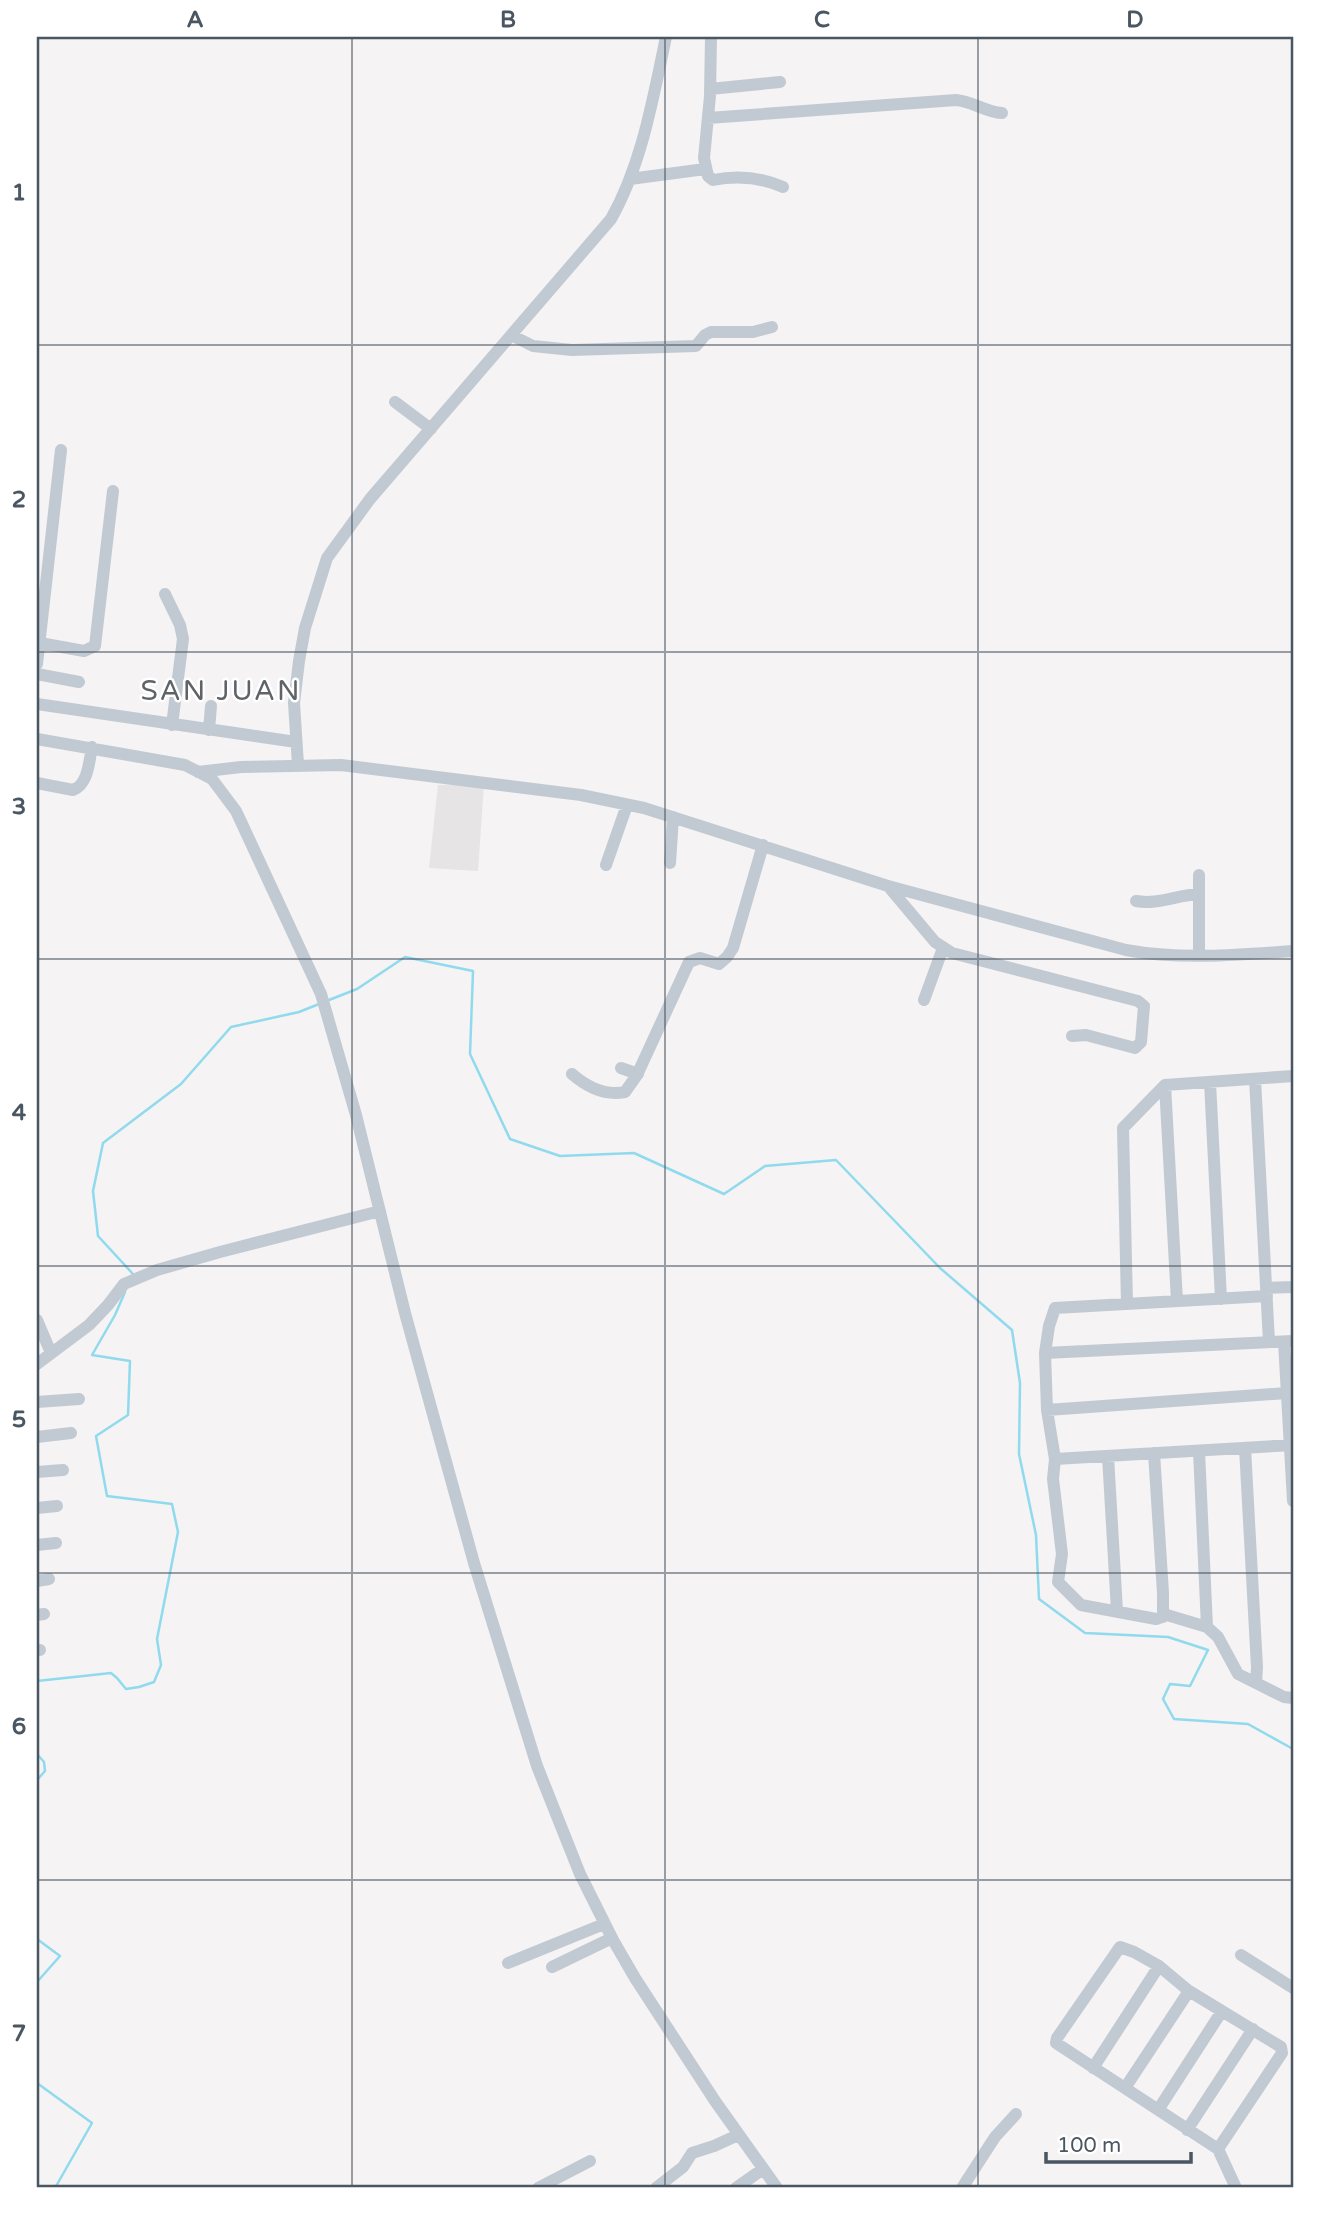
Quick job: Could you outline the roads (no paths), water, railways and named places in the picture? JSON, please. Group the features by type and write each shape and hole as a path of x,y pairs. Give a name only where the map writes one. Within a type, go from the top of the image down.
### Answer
{"street":[{"path":"298,765 294,703 299,662 305,628 327,558 370,499 607,225 638,157 666,37"},
{"path":"711,37 705,169 710,179 733,176 771,182 783,187"},
{"path":"710,89 779,82"},
{"path":"708,118 956,100 990,112 1002,113"},
{"path":"630,179 705,169"},
{"path":"511,335 533,346 572,351 696,346 711,332 753,332 772,327"},
{"path":"395,402 431,429"},
{"path":"37,664 61,450"},
{"path":"40,643 84,651 94,646 113,491"},
{"path":"165,594 180,625 183,639 172,725"},
{"path":"37,674 79,682"},
{"path":"37,704 296,743"},
{"path":"209,730 211,706"},
{"path":"37,738 185,765 212,779 236,811 328,1013 474,1563 537,1766 580,1874 604,1924 635,1978 738,2135 777,2188"},
{"path":"37,783 78,789 83,784 92,747"},
{"path":"198,772 241,766 341,765 391,769 581,795 673,817 888,886 1126,950 1199,955 1293,951"},
{"path":"606,865 627,805"},
{"path":"670,863 673,817"},
{"path":"572,1074 585,1085 601,1091 618,1094 625,1092 638,1074 689,962 700,958 719,964 733,948 764,845"},
{"path":"1199,875 1199,955"},
{"path":"888,886 929,936 943,948 959,955 1138,1001 1144,1006 1140,1042 1135,1048 1081,1035 1072,1036"},
{"path":"1136,901 1157,902 1182,895 1199,894"},
{"path":"923,1000 943,948"},
{"path":"621,1068 638,1074"},
{"path":"1127,1304 1123,1128 1165,1085 1293,1076"},
{"path":"1255,1079 1269,1342"},
{"path":"1210,1082 1221,1299"},
{"path":"1165,1085 1177,1301"},
{"path":"37,1364 89,1325 124,1284 157,1269 380,1211"},
{"path":"1293,1287 1221,1299 1055,1308 1045,1353 1047,1410 1055,1460 1053,1479 1062,1554 1058,1581 1081,1605 1156,1619 1167,1615 1207,1627 1218,1637 1238,1674 1284,1697 1293,1698"},
{"path":"37,1320 51,1353"},
{"path":"1045,1353 1289,1342 1287,1393 1292,1445 1293,1501"},
{"path":"1047,1410 1287,1393"},
{"path":"37,1402 79,1399"},
{"path":"37,1437 71,1433"},
{"path":"1055,1460 1292,1445"},
{"path":"1245,1448 1256,1683"},
{"path":"1199,1451 1207,1627"},
{"path":"1154,1454 1163,1617"},
{"path":"1108,1456 1117,1611"},
{"path":"37,1472 63,1470"},
{"path":"37,1508 57,1506"},
{"path":"37,1545 56,1543"},
{"path":"508,1963 604,1924"},
{"path":"552,1967 612,1938"},
{"path":"1218,2149 1282,2053 1280,2045 1189,1991 1159,1966 1125,1947 1120,1947 1056,2043 1218,2149 1236,2188"},
{"path":"1241,1955 1293,1988"},
{"path":"1093,2068 1159,1966"},
{"path":"1125,2088 1189,1991"},
{"path":"1158,2110 1222,2011"},
{"path":"1187,2130 1253,2029"},
{"path":"962,2188 995,2137 1016,2114"},
{"path":"656,2188 682,2167 692,2153 738,2135"},
{"path":"538,2188 590,2161"},
{"path":"736,2188 763,2169"}],"waterway":[{"path":"329,1000 357,989 405,957 473,971 470,1054 510,1139 560,1156 634,1153 724,1194 765,1166 836,1160 940,1268 1012,1330 1020,1383 1019,1454 1036,1535 1039,1599 1085,1633 1168,1637 1208,1650 1190,1686 1170,1684 1163,1699 1174,1719 1248,1724 1293,1749"},
{"path":"132,1276 98,1236 93,1191 103,1143 181,1084 231,1027 299,1012 319,1004"},
{"path":"37,1681 111,1673 126,1689 154,1682 161,1665 157,1639 178,1532 172,1504 107,1496 96,1436 128,1415 130,1361 92,1355 125,1292"},
{"path":"37,1754 44,1762 45,1771 37,1780"},
{"path":"37,1939 60,1956 37,1982"},
{"path":"37,2083 92,2123 55,2188"}],"district":[{"name":"SAN JUAN","path":"221,690"}]}
